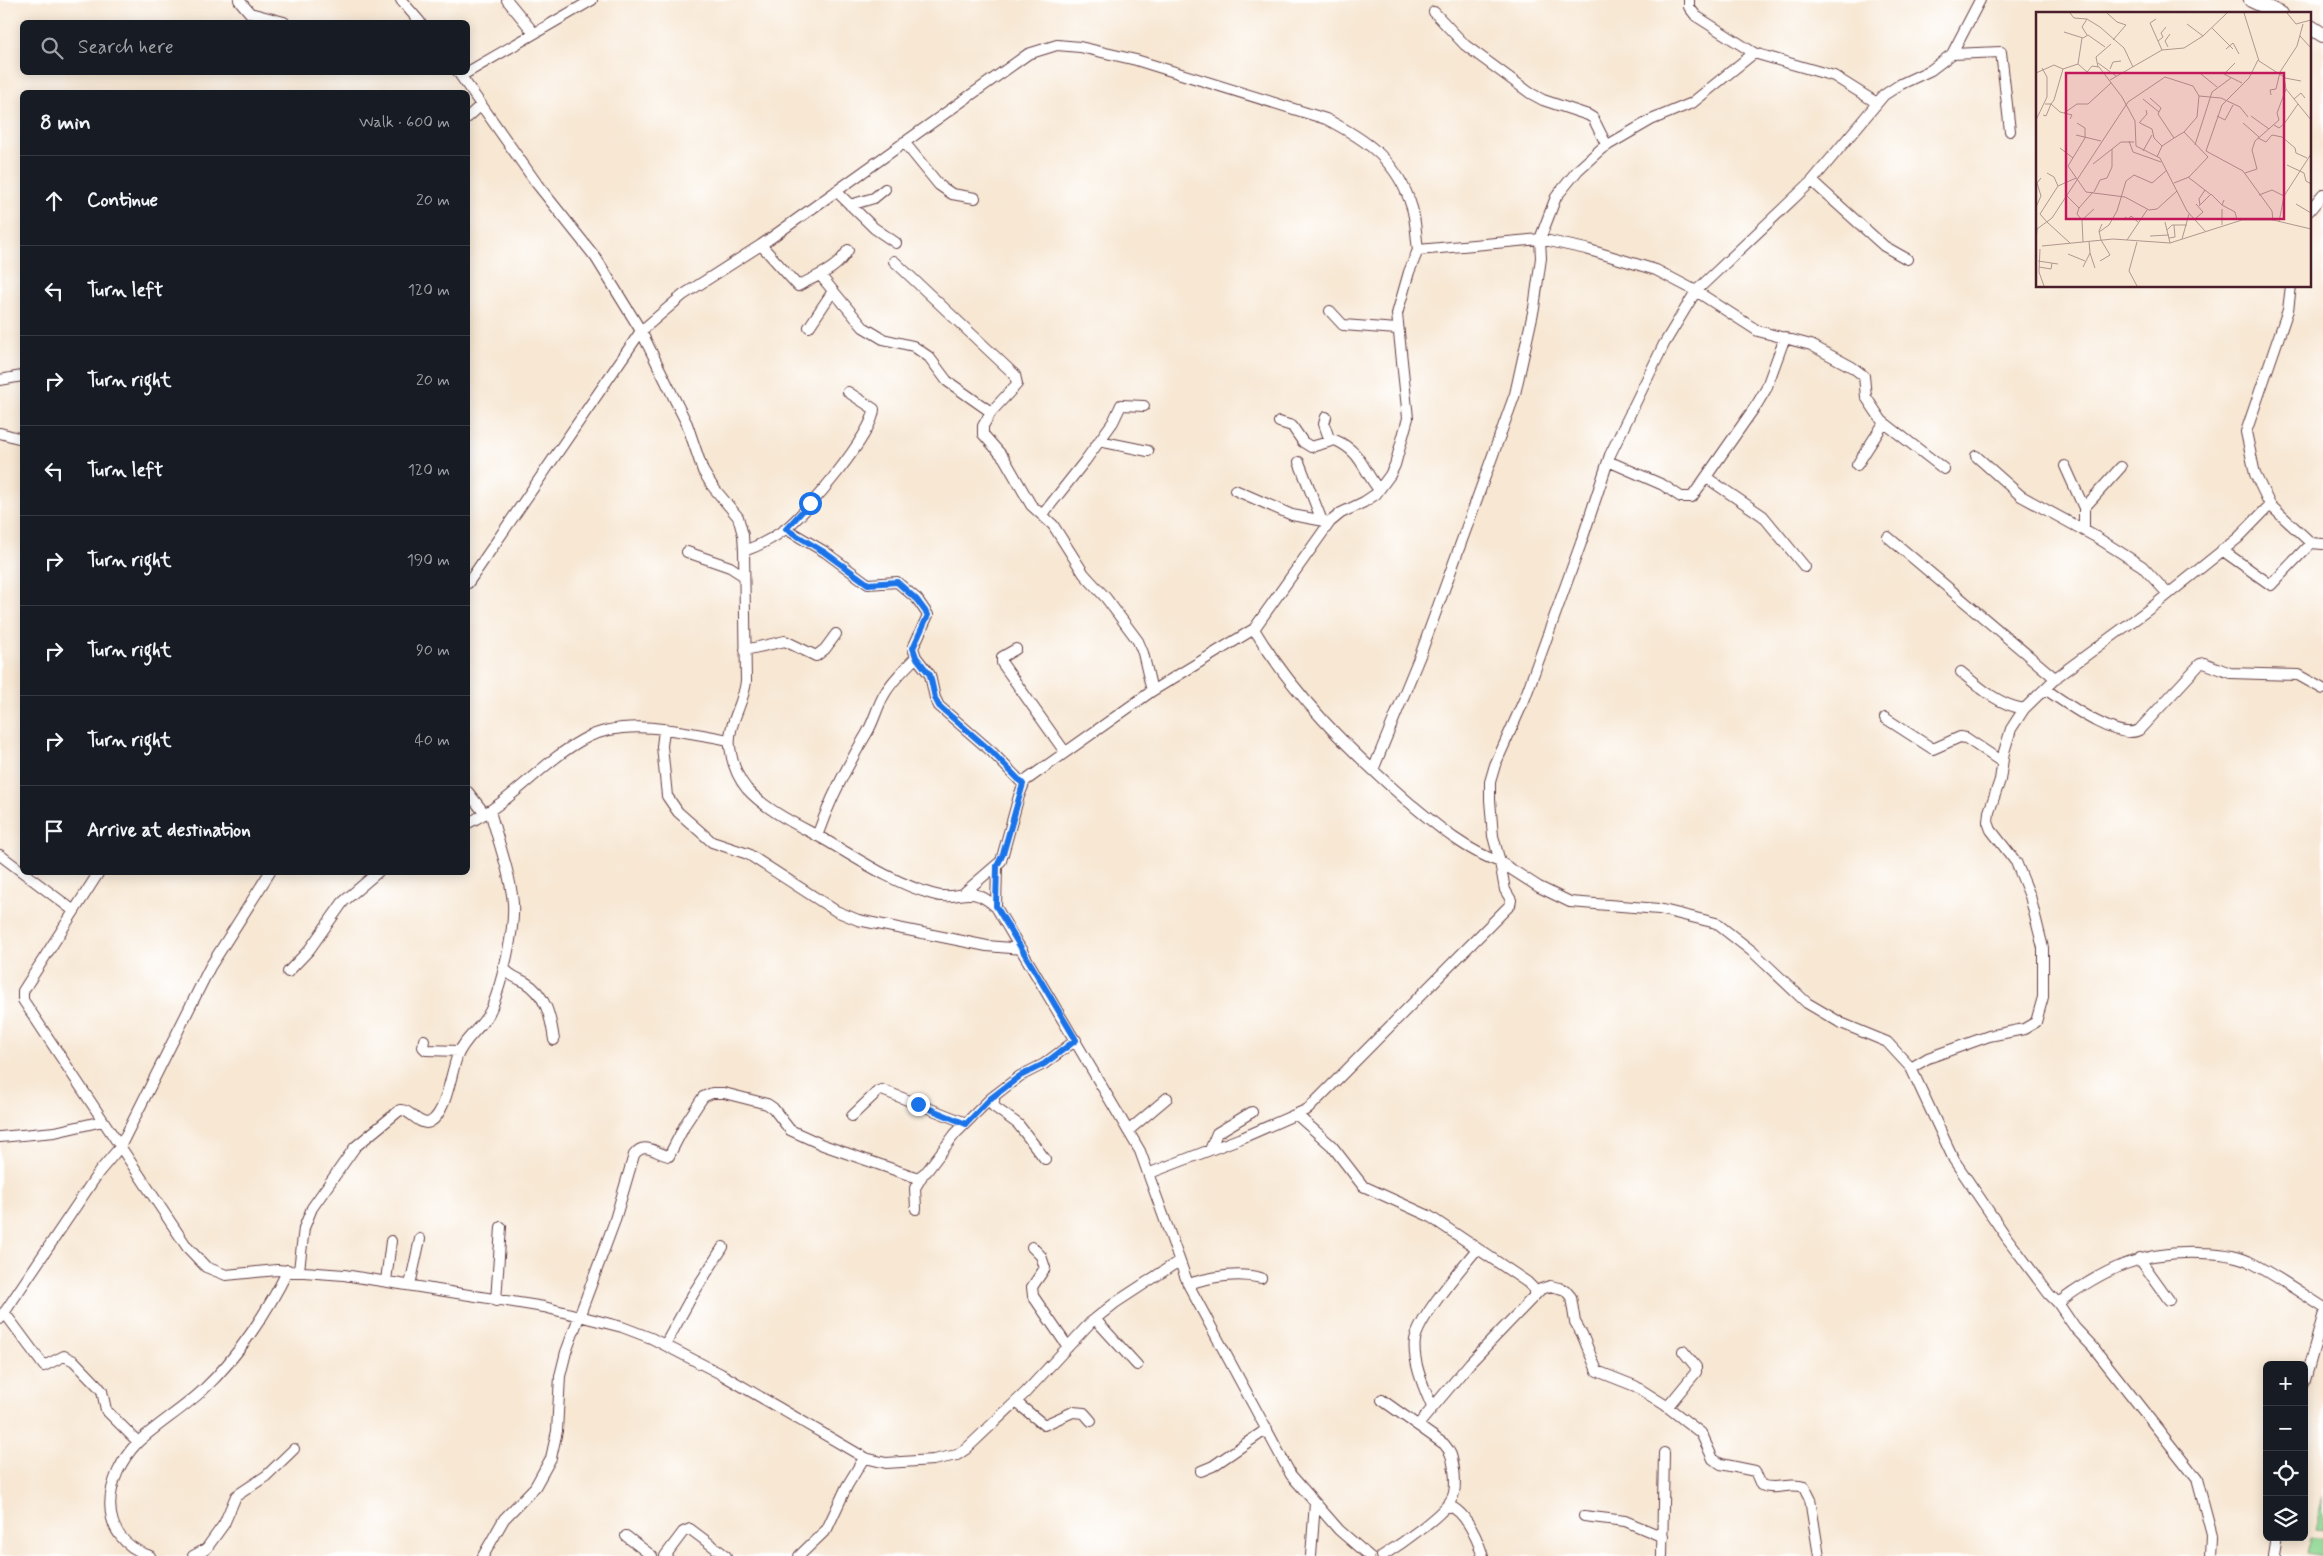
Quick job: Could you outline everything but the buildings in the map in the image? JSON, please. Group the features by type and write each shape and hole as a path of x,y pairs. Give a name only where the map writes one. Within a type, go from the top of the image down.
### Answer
{"street":[{"path":"240,0 250,13 276,20"},
{"path":"401,0 418,20"},
{"path":"507,0 534,33"},
{"path":"470,68 592,0"},
{"path":"1688,0 1689,7 1696,16 1754,53 1834,76 1877,103"},
{"path":"1150,1173 1308,1109 1510,905 1511,900 1505,890 1493,836 1490,782 1525,698 1582,543 1608,461 1664,344 1696,291 1812,181 1884,95 1901,84 1931,70 1952,54 1980,0"},
{"path":"2252,0 2277,10"},
{"path":"1434,12 1465,45 1530,93 1542,100 1588,115 1604,140"},
{"path":"2310,27 2323,35"},
{"path":"470,580 641,331 683,295 761,245 1028,54 1057,45 1080,47 1136,60 1326,119 1352,133 1378,151 1394,168 1412,209 1418,250 1409,272 1397,314 1397,330 1408,418 1395,465 1379,490 1364,502 1326,521 1254,629 1152,691 1023,784 1003,854 997,866 965,892"},
{"path":"1952,54 2001,52 2010,131"},
{"path":"1373,770 1421,653 1515,394 1534,308 1541,258 1540,239 1556,197 1604,140 1692,103 1754,53"},
{"path":"461,75 537,184 596,258 641,331 687,424 703,471 713,487 738,517 743,535 744,552 745,690 729,740 739,779 769,808 891,878 932,894 947,896 965,892 981,895 996,906 1076,1040 1150,1173 1188,1284 1291,1474 1339,1530 1369,1556"},
{"path":"470,115 481,105"},
{"path":"904,142 939,185 952,194 975,198"},
{"path":"1812,181 1884,246 1907,258"},
{"path":"850,205 874,198 885,189"},
{"path":"836,191 874,228 896,243"},
{"path":"2310,210 2323,194"},
{"path":"1418,250 1540,239 1586,249 1656,270 1696,291 1758,332 1810,345 1862,374 1866,382 1866,396 1884,423 1944,470"},
{"path":"761,245 794,284 798,286 820,276 838,264 848,250"},
{"path":"894,261 1015,375 1018,381 1016,386 991,412 983,426 983,434 1004,458 1031,505 1054,525 1084,574 1106,598 1138,641 1143,652 1152,691"},
{"path":"820,276 863,327 883,339 913,346 929,357 946,381 991,412"},
{"path":"2291,288 2288,310 2246,432 2255,474 2270,505 2311,543 2323,544"},
{"path":"808,327 833,291"},
{"path":"1330,311 1343,325 1397,330"},
{"path":"1608,461 1664,485 1683,498 1693,496 1766,389 1784,337"},
{"path":"0,380 20,376"},
{"path":"744,552 757,547 786,529 856,448 873,415 874,409 848,392"},
{"path":"1043,514 1099,441 1121,405 1144,406"},
{"path":"1326,417 1324,424 1330,441"},
{"path":"1278,422 1292,426 1303,442 1311,447 1335,440 1356,453 1379,490"},
{"path":"1857,465 1884,423"},
{"path":"0,433 20,439"},
{"path":"1099,441 1148,451"},
{"path":"1976,456 2021,496 2142,566 2168,594"},
{"path":"1299,462 1326,521"},
{"path":"2065,466 2084,508 2084,531"},
{"path":"2084,508 2121,466"},
{"path":"1706,478 1764,516 1805,567"},
{"path":"1236,490 1292,515 1326,521"},
{"path":"1911,1068 1928,1058 1990,1036 2024,1029 2036,1022 2043,997 2043,948 2030,896 2016,862 1990,830 1988,822 1989,812 2000,780 2002,762 2011,729 2024,709 2056,679 2238,538 2270,505"},
{"path":"786,529 824,552 868,584 897,582 909,591 926,610 928,615 913,644 916,657 930,675 935,698 939,706 992,752 1023,784"},
{"path":"1888,537 2056,679"},
{"path":"2222,550 2271,585 2311,543"},
{"path":"687,552 730,567 744,576"},
{"path":"1254,629 1305,700 1353,752 1453,838 1570,902 1659,908 1716,923 1753,952 1808,1003 1841,1023 1887,1042 1911,1068 1954,1160 2007,1238 2049,1294 2058,1303 2074,1328 2196,1479 2212,1535 2211,1556"},
{"path":"746,650 785,642 816,656 825,649 836,634"},
{"path":"1016,649 1002,657 1002,663 1065,752"},
{"path":"817,836 828,806 856,749 868,732 884,695 916,657"},
{"path":"2045,689 2094,721 2131,733 2139,730 2200,664 2204,663 2230,673 2298,676 2312,681 2323,689"},
{"path":"1961,672 1995,698 2013,707 2024,709"},
{"path":"1886,718 1933,748 1960,738 1966,738 2002,762"},
{"path":"470,822 488,813 582,740 607,731 664,730 729,740"},
{"path":"664,730 662,746 667,796 678,812 712,842 748,854 836,911 858,920 987,946 1022,948"},
{"path":"299,1270 304,1228 312,1208 356,1147 400,1110 405,1110 423,1123 430,1122 435,1118 441,1109 459,1051 488,1014 510,940 513,903 488,813 470,794"},
{"path":"0,855 20,870"},
{"path":"996,906 997,866"},
{"path":"26,875 74,911"},
{"path":"97,875 22,995 25,1005 187,1246 206,1267 226,1276 299,1270 386,1281 578,1315 622,1327 665,1345 721,1374 864,1458 886,1463 932,1460 957,1456 966,1450 1016,1402 1095,1319 1115,1303 1179,1261"},
{"path":"138,1442 106,1410 102,1391 74,1361 64,1356 44,1366 2,1315 99,1172 120,1147 210,967 268,875"},
{"path":"288,972 309,950 343,902 374,875"},
{"path":"503,967 506,972 535,990 542,998 549,1013 554,1040"},
{"path":"424,1040 423,1047 426,1050 459,1051"},
{"path":"916,1209 915,1188 922,1176 966,1124 995,1096 1020,1076 1044,1064 1076,1040"},
{"path":"852,1116 878,1091 882,1090 966,1124"},
{"path":"483,1556 504,1519 535,1487 551,1458 557,1431 560,1376 578,1315 614,1223 634,1155 642,1147 669,1156 695,1108 703,1098 712,1093 724,1093 767,1104 773,1108 790,1130 909,1176 918,1178 922,1176"},
{"path":"995,1096 994,1106 1018,1124 1045,1159"},
{"path":"1128,1131 1167,1098"},
{"path":"1210,1150 1218,1133 1252,1112"},
{"path":"1297,1115 1332,1146 1363,1186 1429,1216 1534,1288 1534,1296"},
{"path":"0,1137 62,1131 103,1121"},
{"path":"496,1301 502,1227"},
{"path":"410,1285 420,1239"},
{"path":"386,1281 391,1241"},
{"path":"665,1345 693,1294 723,1247"},
{"path":"1032,1247 1044,1262 1045,1268 1032,1287 1034,1296 1068,1347"},
{"path":"1432,1407 1421,1379 1415,1340 1425,1318 1477,1249"},
{"path":"2058,1303 2087,1282 2116,1266 2139,1258 2165,1254 2225,1254 2247,1261 2323,1307"},
{"path":"2139,1258 2169,1300"},
{"path":"150,1556 132,1548 117,1527 110,1507 113,1481 138,1442 159,1423 202,1391 228,1365 288,1270"},
{"path":"1188,1284 1219,1277 1252,1276 1261,1278"},
{"path":"1418,1425 1517,1311 1541,1289 1550,1286 1565,1290 1571,1297 1575,1322 1597,1371 1635,1386 1665,1405 1701,1432 1713,1459 1721,1464 1755,1471 1761,1485 1769,1488 1794,1484 1804,1487 1810,1499 1819,1556"},
{"path":"2308,1370 2323,1316"},
{"path":"1095,1319 1137,1365"},
{"path":"1665,1405 1669,1405 1696,1372 1696,1367 1683,1351"},
{"path":"1382,1400 1444,1444 1452,1453 1454,1489 1453,1497 1447,1505 1410,1537 1382,1556"},
{"path":"1016,1402 1044,1425 1073,1412 1084,1413 1091,1421"},
{"path":"1201,1471 1214,1466 1267,1429"},
{"path":"193,1556 206,1548 224,1524 236,1496 266,1476 294,1449"},
{"path":"1662,1556 1664,1452"},
{"path":"799,1556 828,1529 851,1478 864,1458"},
{"path":"1311,1556 1315,1504"},
{"path":"1447,1505 1456,1507 1462,1514 1483,1556"},
{"path":"1584,1516 1625,1521 1663,1537"},
{"path":"665,1556 683,1532 690,1529 726,1556"},
{"path":"626,1536 652,1556"},
{"path":"2273,1556 2275,1541"}],"green space":[{"path":"2323,1496 2323,1530 2315,1529"},
{"path":"2310,1537 2323,1539 2323,1556 2306,1553"}],"route":[{"path":"810,503 786,529 843,564 868,584 897,582 909,591 926,610 928,615 927,621 913,644 913,648 916,657 925,666 930,675 935,698 939,706 992,752 1023,784 1003,854 997,866 996,906 1076,1040 1044,1064 1020,1076 990,1099 966,1124 918,1104"}]}
